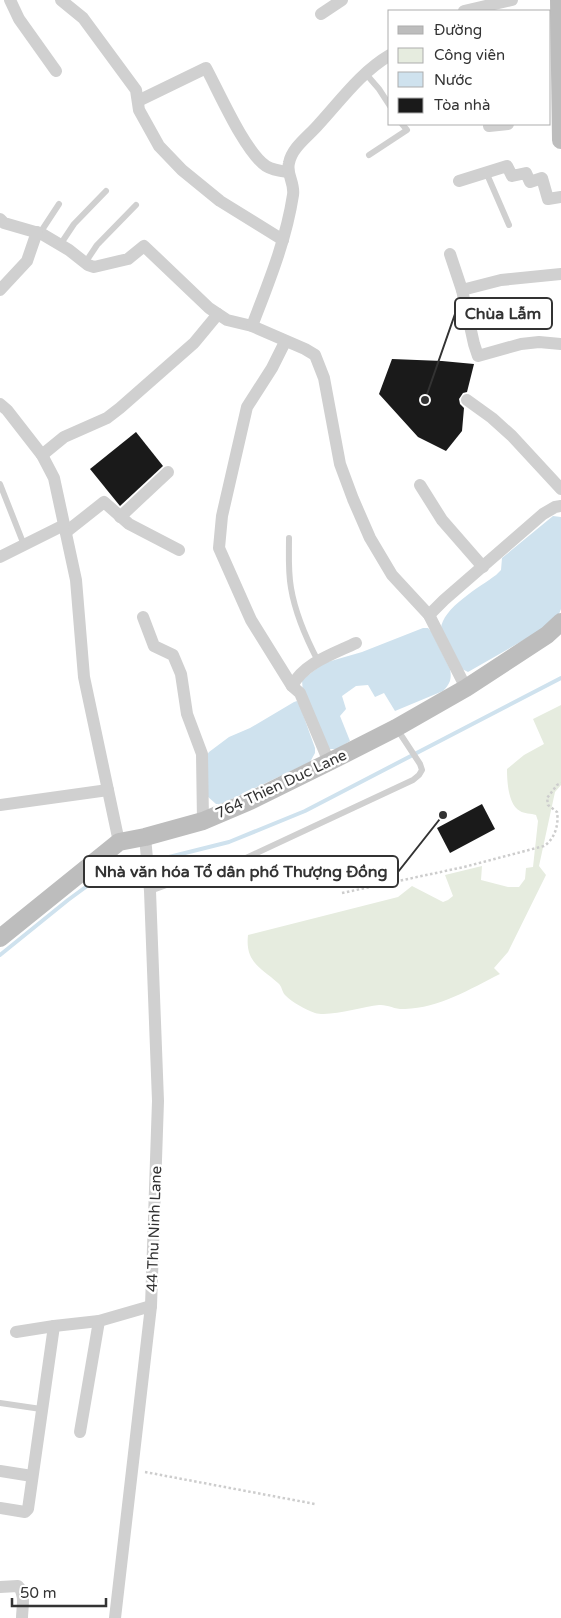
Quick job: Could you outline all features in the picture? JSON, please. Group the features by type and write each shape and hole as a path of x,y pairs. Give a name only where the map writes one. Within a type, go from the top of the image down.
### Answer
{"street":[{"path":"10,0 19,19 56,72"},
{"path":"61,0 83,18 136,90 139,110 159,146 182,170 220,201 283,240"},
{"path":"321,14 342,0"},
{"path":"468,10 512,0"},
{"path":"559,0 561,140"},
{"path":"252,326 275,267 283,240 294,190 292,177 288,172 288,162 293,152 344,94 381,60 388,56"},
{"path":"138,101 206,68 252,155 266,167 288,172"},
{"path":"490,126 499,125"},
{"path":"459,181 507,166 512,176 526,173 530,182 542,178 548,199 561,197"},
{"path":"0,219 38,233 94,267 128,259 144,246 209,308 227,320 252,326 285,342 305,348 315,355 324,378 340,464 370,538 392,575 428,616 466,688"},
{"path":"0,290 27,261 38,233"},
{"path":"450,254 462,290 478,356 521,344 539,342 561,344"},
{"path":"462,290 501,280 561,274"},
{"path":"42,455 64,437 107,418 120,408 194,343 218,314"},
{"path":"285,342 272,368 247,407 222,516 220,548 250,620 292,686 300,693 330,762"},
{"path":"466,400 492,418 512,436 561,489"},
{"path":"0,404 7,410 42,455 54,478 76,580 84,677 119,842"},
{"path":"120,517 168,472"},
{"path":"420,485 442,520 483,567"},
{"path":"0,557 24,545 65,529 104,502 129,524 179,550"},
{"path":"428,616 439,604 543,514 555,507 561,506"},
{"path":"143,616 154,646 173,655 181,674 187,714 202,754 203,821"},
{"name":"764 Thien Duc Lane","path":"0,938 119,842 203,821 250,801 330,762 396,728 466,688 547,635 560,624"},
{"path":"292,686 296,678 303,671 356,643"},
{"path":"0,805 108,790"},
{"name":"44 Thu Ninh Lane","path":"115,1618 152,1306 158,1101 150,891 145,837"},
{"path":"16,1332 99,1321 152,1306"},
{"path":"80,1432 99,1321"},
{"path":"0,1508 25,1512 30,1504 41,1409 54,1326"},
{"path":"0,1471 32,1476"},
{"path":"0,1587 18,1586 21,1589 22,1618"}],"lane":[{"path":"366,74 388,103"},
{"path":"369,155 407,130 403,125"},
{"path":"486,172 509,225"},
{"path":"60,245 74,224 106,191"},
{"path":"38,233 59,204"},
{"path":"85,263 97,245 136,205"},
{"path":"0,484 24,545"},
{"path":"289,538 291,590 307,640 318,662"},
{"path":"150,891 231,865 413,780 422,770 396,728"},
{"path":"0,1403 41,1409"}],"path":[{"path":"342,893 464,867 544,846 551,842 558,816 557,812 548,805 547,798 557,785 561,783"},
{"path":"133,1470 314,1504"}],"green space":[{"path":"561,705 561,785 555,792 539,866 546,875 508,952 494,968 500,974 454,997 418,1008 402,1009 379,1005 321,1014 303,1008 285,995 279,984 251,958 248,935 398,897 412,886 443,902 453,896 445,875 482,866 481,880 508,887 519,887 525,879 526,868 533,867 538,821 536,815 522,812 513,803 509,792 507,769 524,755 544,744 533,719"}],"water":[{"path":"553,516 561,517 561,609 559,614 550,625 468,672 462,669 441,629 443,621 455,606 501,570 502,558"},
{"path":"423,628 428,628 431,631 450,669 451,679 447,686 443,691 395,711 384,693 375,697 368,685 356,686 342,696 346,709 340,716 350,741 337,749 328,749 303,694 302,680 324,663 362,652"},
{"path":"297,701 315,748 315,753 310,762 221,804 216,804 207,796 207,755 209,752 229,737 250,728"}],"building":[{"path":"392,359 474,364 467,392 463,393 459,399 460,404 464,408 462,431 446,451 418,437 379,394"},
{"path":"136,432 163,466 120,506 90,469"},
{"path":"482,804 495,829 450,853 437,828"}],"waterway":[{"path":"157,860 229,842 305,811 561,678"},
{"path":"0,955 102,875 137,864"}],"place":[{"name":"Chùa Lẫm","path":"425,400"},
{"name":"Nhà văn hóa Tổ dân phố Thượng Đồng","path":"443,815"}]}
